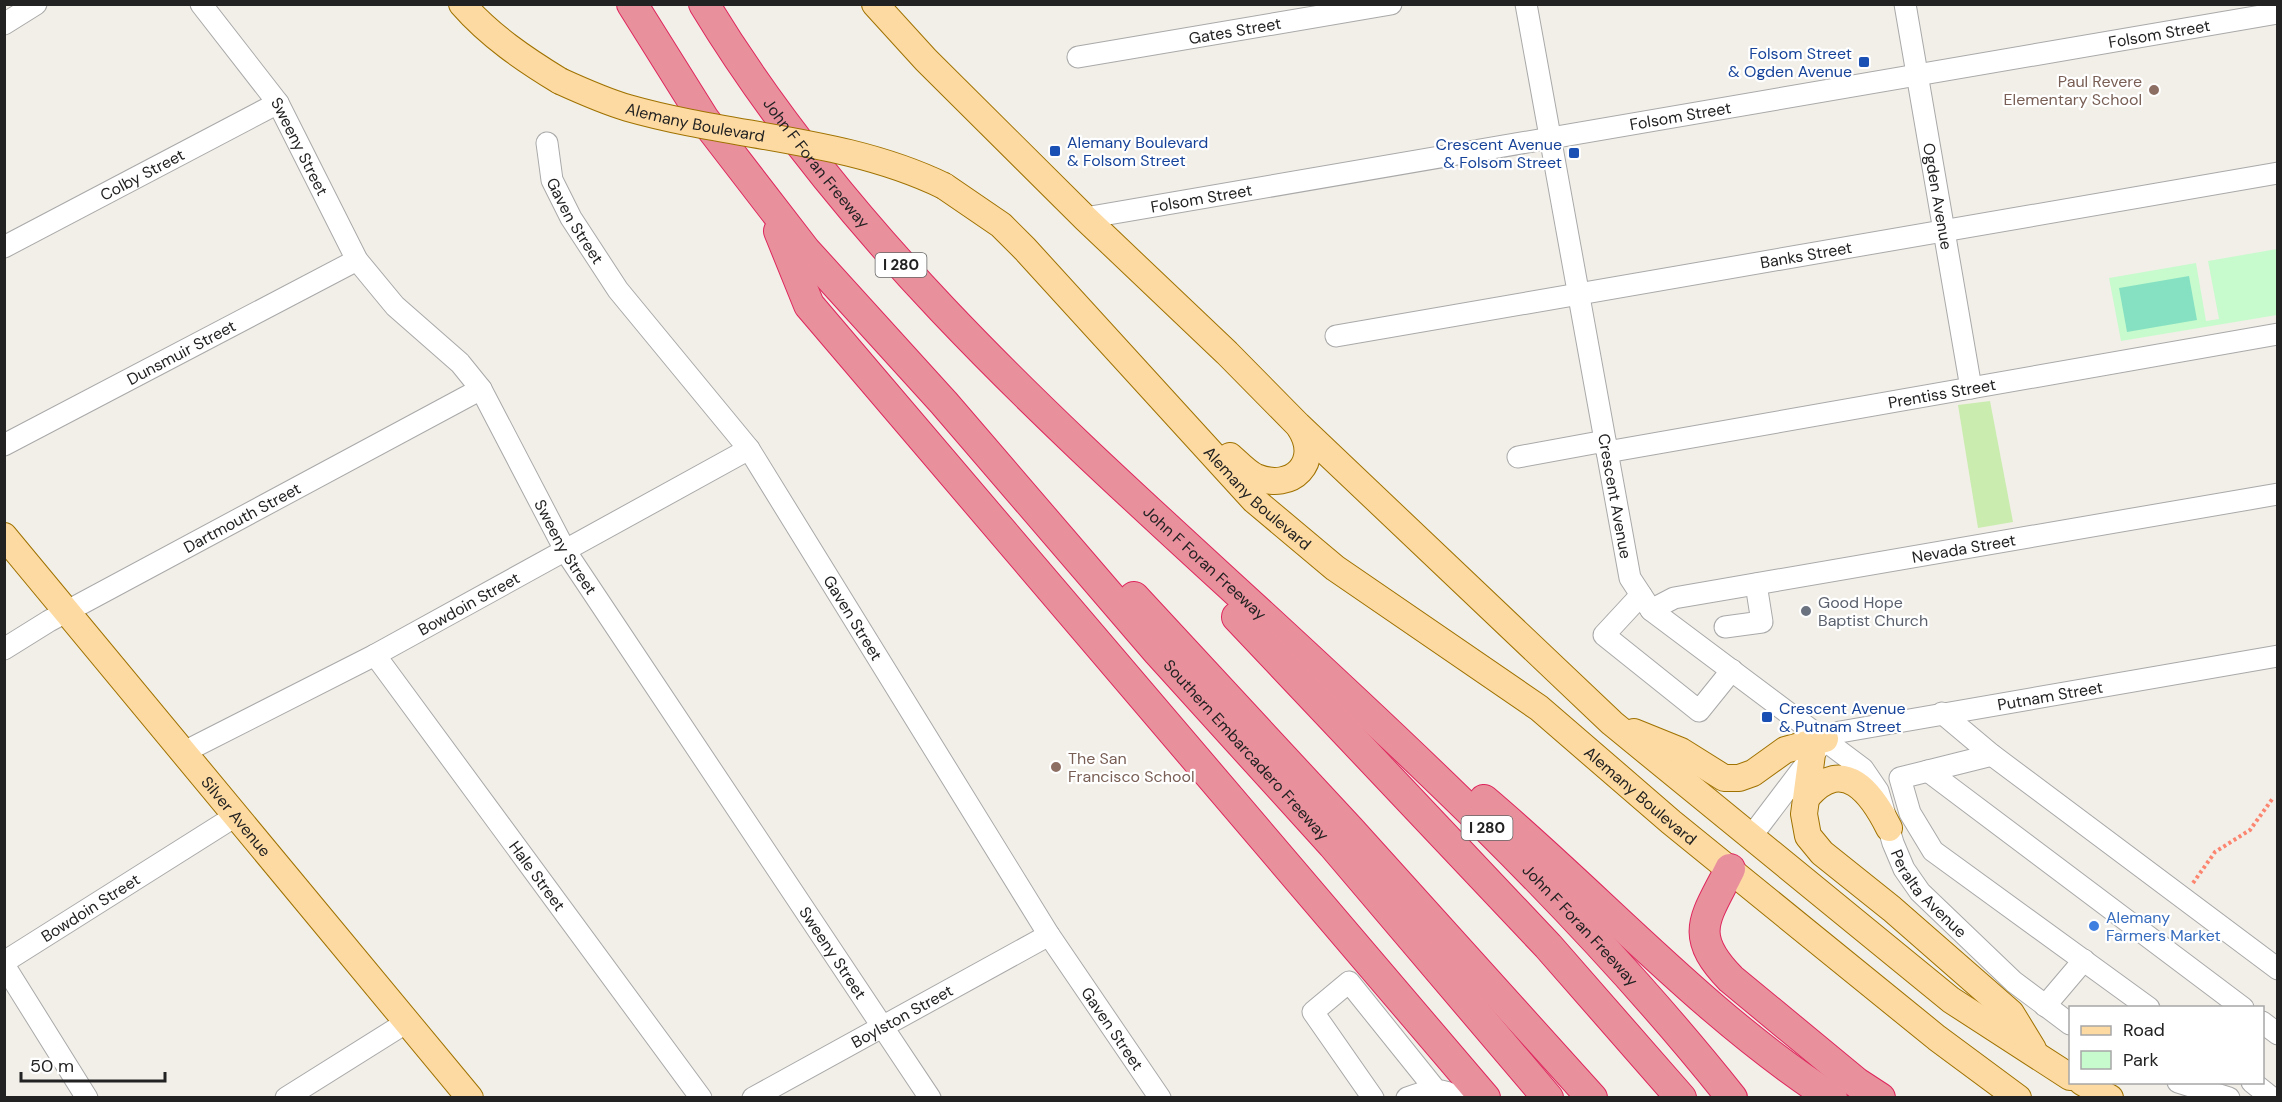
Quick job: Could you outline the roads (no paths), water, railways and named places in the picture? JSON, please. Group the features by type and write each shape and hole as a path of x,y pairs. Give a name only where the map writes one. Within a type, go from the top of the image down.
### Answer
{"highway":[{"path":"632,4 704,119 768,203 860,312 944,403 1170,634 1342,837 1592,1098"},
{"name":"John F Foran Freeway","path":"704,4 780,117 886,249 1034,402 1385,729 1531,872 1612,959 1732,1098"},
{"path":"724,4 780,117"},
{"path":"768,203 809,305 1020,555 1300,878 1485,1098"},
{"path":"1034,402 1480,873 1611,1015 1681,1098"},
{"path":"1221,577 1511,823 1703,1001 1763,1049 1857,1093"},
{"name":"Southern Embarcadero Freeway","path":"1342,837 1548,1098"},
{"path":"1730,869 1709,911 1703,930 1706,948 1715,963 1731,979 1857,1093"}],"main road":[{"name":"Alemany Boulevard","path":"462,4 495,37 525,60 560,81 628,108 860,155 913,171 944,186 1001,225 1254,500 1294,535 1335,568 1539,708 1730,869 1937,1038 2018,1098"},
{"path":"875,4 926,60 1085,218 1227,353 1298,425 1612,723 1951,1000 2069,1076"},
{"path":"1167,405 1255,477 1270,480 1285,480 1299,472 1308,461 1309,448 1298,425"},
{"name":"Silver Avenue","path":"4,536 470,1098"},
{"path":"1612,723 1681,751 1724,778 1740,778 1754,773 1785,750 1819,746 1804,814 1808,836 1822,853 1892,909 2011,1013 2038,1057"},
{"path":"1808,796 1822,783 1836,779 1858,785 1868,792 1889,828"},
{"path":"1730,869 1750,838"},
{"path":"2084,1084 2110,1098"}],"street":[{"path":"4,24 36,4"},
{"name":"Sweeny Street","path":"201,4 279,103 357,260 395,306 460,363 482,389 566,552 881,1028 930,1098"},
{"name":"Gates Street","path":"1078,57 1391,4"},
{"name":"Crescent Avenue","path":"1526,4 1630,579 1646,602 1732,670 1819,746"},
{"name":"Ogden Avenue","path":"1905,4 1971,388"},
{"name":"Folsom Street","path":"1085,218 1551,140 2277,13"},
{"name":"Colby Street","path":"4,247 279,103"},
{"name":"Gaven Street","path":"547,142 552,180 588,245 618,290 748,449 1049,935 1160,1098"},
{"name":"Banks Street","path":"1336,336 2277,173"},
{"name":"Dunsmuir Street","path":"4,445 357,260"},
{"name":"Prentiss Street","path":"1518,457 1606,446 1971,388 2277,334"},
{"name":"Dartmouth Street","path":"4,649 67,612 482,389"},
{"name":"Bowdoin Street","path":"184,752 375,655 566,552 748,449"},
{"name":"Nevada Street","path":"1646,602 2277,495"},
{"path":"1725,627 1762,622 1756,584"},
{"path":"1646,602 1604,635 1700,711 1732,670"},
{"name":"Hale Street","path":"375,655 702,1098"},
{"name":"Putnam Street","path":"1819,746 1840,732 2277,656"},
{"path":"1942,713 1992,755 2277,969"},
{"path":"1750,838 1819,746"},
{"name":"Peralta Avenue","path":"1819,746 1863,770 1878,791 1904,869 1920,892 2014,982 2069,1023"},
{"path":"1992,755 1900,778 1911,813 1933,851 2146,1006"},
{"path":"1928,771 2240,1006"},
{"name":"Bowdoin Street","path":"4,964 237,816"},
{"name":"Boylston Street","path":"753,1098 1049,935"},
{"path":"2046,1006 2084,960"},
{"path":"4,964 87,1098"},
{"path":"1373,1098 1313,1012 1349,982 1435,1089 1458,1098"},
{"path":"286,1098 407,1022"},
{"path":"2264,1024 2277,1034"},
{"path":"2181,1084 2229,1098"},
{"path":"2253,1084 2272,1098"},
{"path":"1407,1098 1435,1089"}],"place":[{"name":"Folsom Street & Ogden Avenue","path":"1864,62"},
{"name":"Paul Revere Elementary School","path":"2154,90"},
{"name":"Alemany Boulevard & Folsom Street","path":"1055,151"},
{"name":"Crescent Avenue & Folsom Street","path":"1574,153"},
{"name":"Good Hope Baptist Church","path":"1806,611"},
{"name":"Crescent Avenue & Putnam Street","path":"1767,717"},
{"name":"The San Francisco School","path":"1056,767"},
{"name":"Alemany Farmers Market","path":"2094,926"}]}
